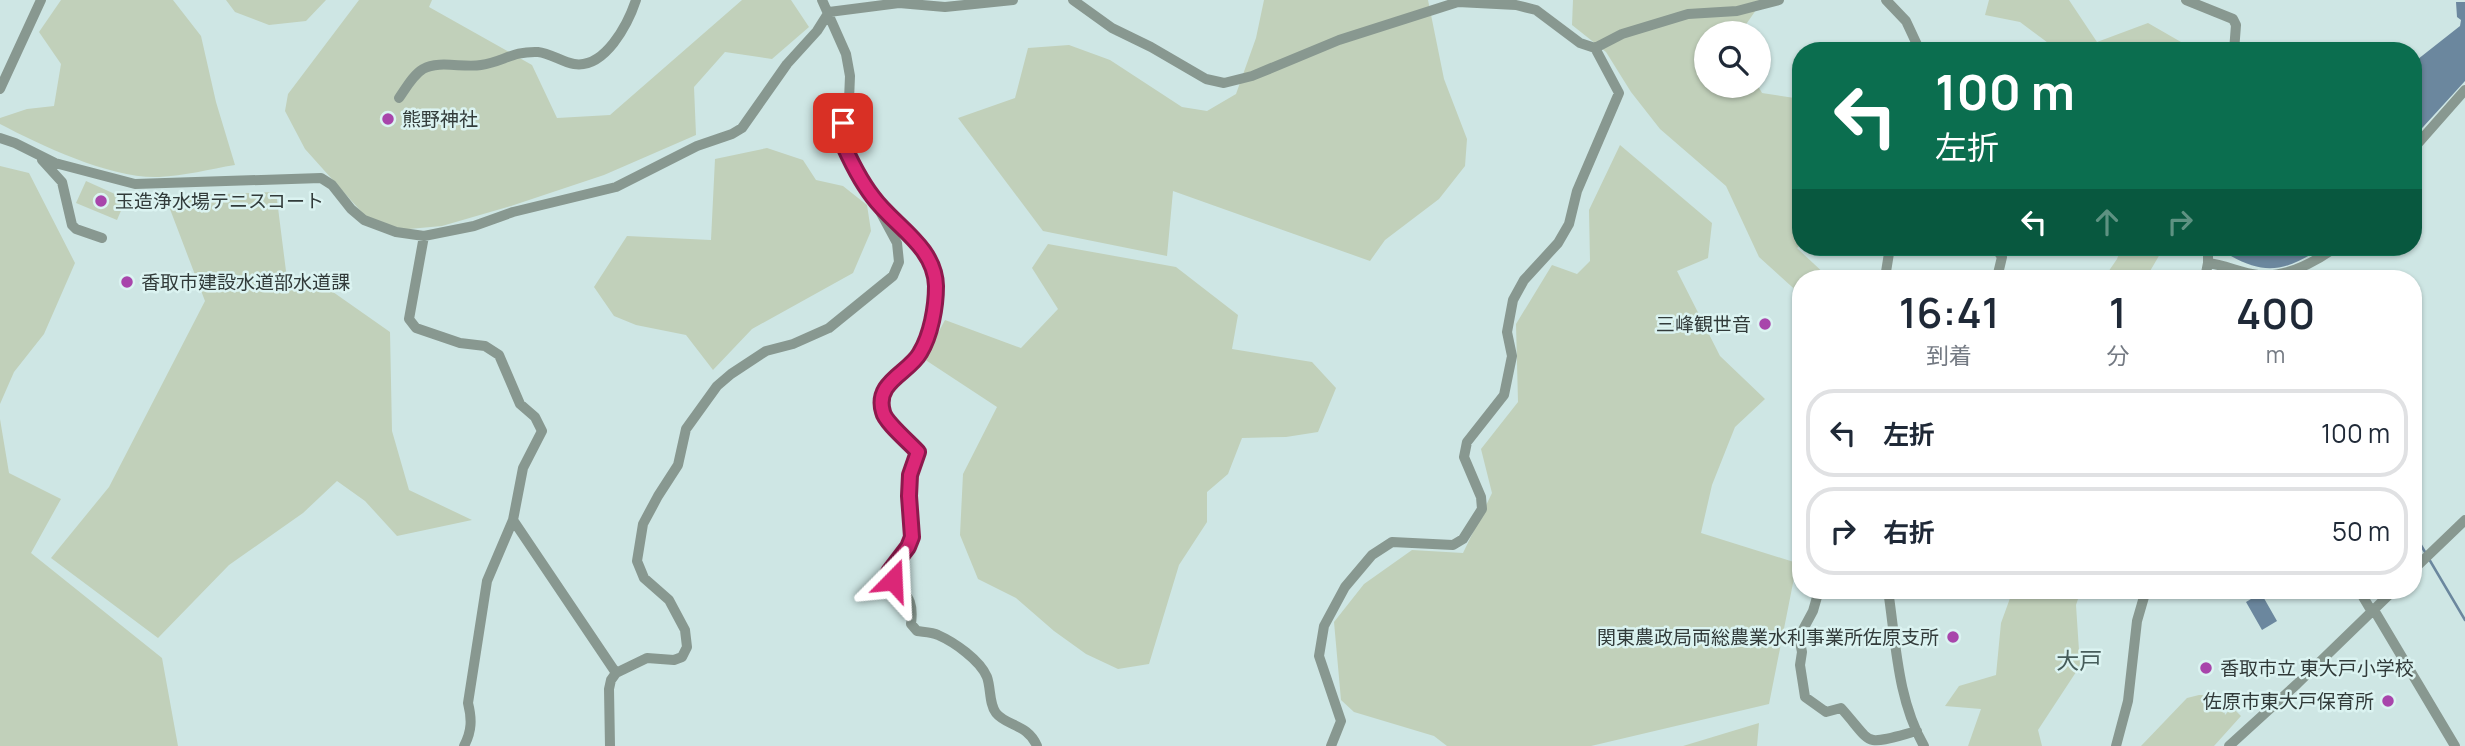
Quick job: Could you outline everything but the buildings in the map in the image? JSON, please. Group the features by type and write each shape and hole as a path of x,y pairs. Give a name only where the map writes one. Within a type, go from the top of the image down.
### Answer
{"street":[{"path":"0,89 41,0"},
{"path":"399,98 415,75 429,67 480,66 509,55 541,52 573,64 593,61 604,53 625,29 636,0"},
{"path":"610,746 609,689 616,673 647,658 674,660 682,657 687,647 685,630 669,600 644,578 637,561 643,524 678,465 686,429 717,386 731,373 766,351 793,344 829,328 893,276 900,262 897,243 840,137 849,100 850,76 846,54 822,0"},
{"path":"829,12 899,3 945,7 1013,0"},
{"path":"1073,0 1112,28 1206,79 1224,83 1252,76 1339,40 1458,2 1527,7 1544,15 1580,43 1595,48 1619,93 1577,191 1569,224 1558,243 1524,280 1513,300 1507,331 1512,356 1504,395 1467,442 1464,457 1481,497 1482,509 1463,539 1453,545 1392,542 1371,555 1345,587 1324,626 1319,656 1341,721 1331,746"},
{"path":"1595,48 1622,34 1688,14 1737,11 1779,0"},
{"path":"1886,0 1906,20 1916,42"},
{"path":"2186,0 2233,19 2236,25 2235,42"},
{"path":"0,138 55,163 147,185 321,178 332,185 351,209 364,220 396,232 424,236 474,226 570,197 608,190 697,146 732,134 748,121 787,64 817,31 829,12"},
{"path":"2422,139 2465,90"},
{"path":"37,155 62,182 72,225 102,238"},
{"path":"874,200 914,238 924,252 934,270 936,288 929,333 919,356 888,383 882,401 883,414 918,452 910,475 912,537 908,547 889,572 913,608 911,624 917,631 937,634 982,667 988,680 993,710 1001,718 1024,730 1037,746"},
{"path":"424,236 409,319 416,328 460,343 485,346 499,355 520,404 535,416 542,430 523,468 513,520 487,581 468,702 471,729 464,746"},
{"path":"2207,270 2208,256"},
{"path":"2289,270 2301,267 2320,256"},
{"path":"2208,263 2237,270"},
{"path":"513,520 616,673"},
{"path":"2422,561 2465,520"},
{"path":"1816,599 1799,637 1805,697 1826,712 1841,708 1858,732 1873,744 1885,744 1917,731"},
{"path":"1889,599 1903,690 1924,746"},
{"path":"2116,746 2128,701 2137,621 2143,599"},
{"path":"2365,599 2455,746"},
{"path":"2229,746 2385,599"}],"green space":[{"path":"61,0 173,0 201,36 216,102 235,165 159,177 120,173 78,160 0,124 0,118 27,109 54,106 61,64 39,32"},
{"path":"226,0 326,0 306,21 269,25 235,12"},
{"path":"359,0 432,0 429,7 532,65 557,118 610,115 742,0 791,0 809,27 772,59 725,52 694,87 696,135 604,175 511,206 442,226 398,230 366,217 305,149 285,111 288,94"},
{"path":"1264,0 1428,0 1444,79 1467,139 1465,166 1439,199 1385,240 1370,261 1173,191 1167,256 1043,231 958,118 1015,98 1028,48 1069,45 1110,60 1182,107 1207,111 1236,94 1256,38"},
{"path":"1573,0 1763,0 1748,21 1694,21 1694,98 1771,98 1771,94 1792,98 1792,256 1806,256 1820,270 1792,270 1792,287 1759,257 1726,186 1660,129 1631,92 1606,52 1572,25"},
{"path":"1989,0 2069,0 2097,42 2047,42 2020,22 1985,15"},
{"path":"2148,23 2181,42 2097,42"},
{"path":"1620,145 1712,223 1708,258 1677,271 1720,356 1765,399 1735,427 1712,485 1701,533 1792,561 1792,588 1769,704 1591,746 1447,746 1434,736 1354,712 1341,700 1334,622 1364,584 1412,550 1463,553 1492,493 1481,449 1518,402 1516,324 1552,265 1577,274 1590,261 1589,210"},
{"path":"767,148 803,160 816,180 843,186 867,205 871,231 853,273 752,329 713,370 686,335 636,325 614,316 594,287 627,236 711,240 715,159"},
{"path":"0,166 29,173 75,263 44,334 14,372 0,404"},
{"name":"玉造浄水場テニスコート","path":"86,181 126,199 117,220 76,203"},
{"path":"276,192 287,279 333,292 390,332 392,431 409,490 472,520 397,536 365,501 337,481 303,513 229,565 158,638 51,558 109,487 205,301 165,196"},
{"path":"1048,244 1176,267 1238,315 1232,349 1312,362 1336,388 1318,432 1286,437 1242,438 1228,474 1207,492 1207,522 1179,565 1149,664 1118,669 1086,654 1016,598 978,579 960,535 963,474 997,407 924,359 945,320 1021,348 1058,309 1032,268"},
{"path":"2118,256 2159,256 2151,270 2109,270"},
{"path":"0,419 9,473 61,499 31,553 162,658 178,746 0,746"},
{"path":"2010,599 2078,599 2076,605 2080,666 2038,730 2042,746 1968,746 1981,709 1945,706 1959,686 1996,675 2001,623"},
{"path":"2199,695 2216,700 2225,715 2232,707 2241,716 2214,746 2141,746 2187,698"},
{"path":"1759,723 1757,746 1683,746"}],"water":[{"path":"2456,2 2465,2 2465,81 2422,128 2422,56 2460,26 2461,20 2457,17"},
{"path":"2231,256 2308,256 2278,268 2256,267"},
{"path":"2251,599 2264,599 2277,621 2262,630 2246,602"}],"waterway":[{"path":"2422,547 2425,552"},
{"path":"2429,559 2465,620"}],"place":[{"name":"熊野神社","path":"388,119"},
{"name":"玉造浄水場テニスコート","path":"101,201"},
{"name":"香取市建設水道部水道課","path":"127,282"},
{"name":"三峰観世音","path":"1765,324"},
{"name":"関東農政局両総農業水利事業所佐原支所","path":"1953,637"},
{"name":"香取市立 東大戸小学校","path":"2206,668"},
{"name":"佐原市東大戸保育所","path":"2388,701"}],"district":[{"name":"大戸","path":"2079,661"}],"route":[{"path":"843,123 840,137 859,176 874,200 914,238 924,252 934,270 936,288 929,333 919,356 888,383 882,401 883,414 918,452 910,475 912,537 908,547 889,572 893,580"}]}
